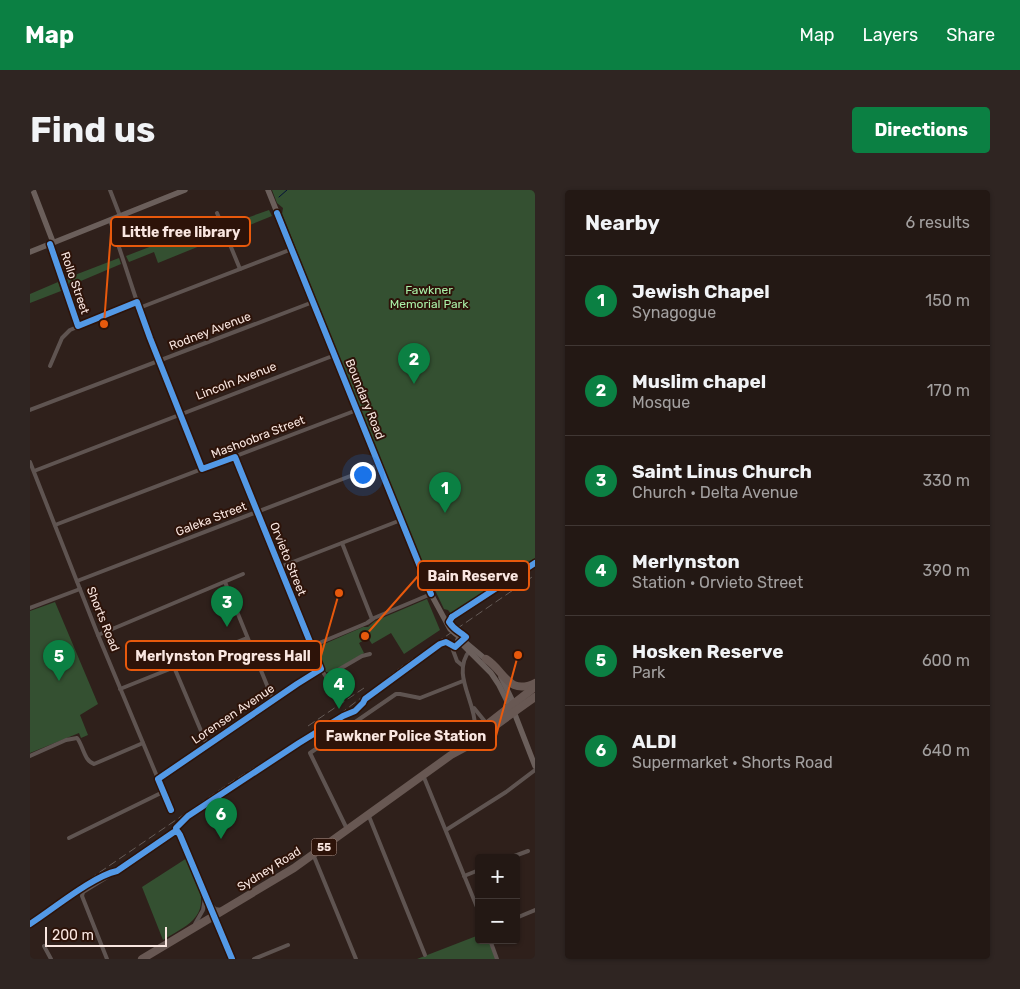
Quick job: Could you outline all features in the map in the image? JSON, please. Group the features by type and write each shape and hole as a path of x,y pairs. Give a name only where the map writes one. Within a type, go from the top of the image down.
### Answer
{"highway":[{"path":"486,659 492,663 508,682 515,686 522,688 535,683"},
{"name":"Sydney Road","path":"450,755 464,748 535,688"},
{"name":"Sydney Road","path":"142,959 286,873 423,775 488,725 513,708 535,697"}],"main road":[{"path":"33,190 52,243"},
{"path":"30,252 185,190"},
{"name":"Boundary Road","path":"268,190 431,594 451,630 472,650 496,679 513,708"},
{"name":"Boundary Road","path":"472,650 486,659 500,675 513,708"},
{"path":"513,708 535,766"}],"street":[{"path":"110,190 120,216"},
{"path":"217,213 240,269"},
{"path":"110,220 139,308 202,469"},
{"name":"Rollo Street","path":"52,243 78,326"},
{"path":"139,308 292,249"},
{"name":"Rollo Street","path":"50,366 64,335 78,326 137,302"},
{"name":"Rodney Avenue","path":"30,410 313,302"},
{"name":"Lincoln Avenue","path":"34,471 335,356"},
{"name":"Mashoobra Street","path":"55,526 357,410"},
{"name":"Orvieto Street","path":"235,457 321,669 335,691"},
{"name":"Shorts Road","path":"30,462 170,810"},
{"name":"Galeka Street","path":"77,581 379,465"},
{"path":"280,567 401,520"},
{"path":"342,543 372,619"},
{"path":"98,635 243,574"},
{"path":"225,582 273,700"},
{"path":"30,608 80,589"},
{"path":"312,646 367,624 372,619 431,594"},
{"path":"120,689 247,638"},
{"path":"451,645 457,663 463,663"},
{"path":"472,650 463,663 463,681 473,706 488,725"},
{"path":"326,677 362,656 370,654"},
{"path":"174,667 207,745"},
{"name":"Lorensen Avenue","path":"158,779 321,669"},
{"path":"347,829 310,753 396,694 420,698 463,681"},
{"path":"462,744 475,726 473,706"},
{"path":"30,756 66,740 77,738 89,762 94,764 143,743"},
{"path":"446,830 506,792 535,770"},
{"path":"423,775 475,902"},
{"path":"69,838 163,792"},
{"path":"368,814 425,955"},
{"path":"107,959 83,898 83,892 174,832 178,832 180,835 232,959"},
{"path":"520,854 528,851"},
{"path":"313,854 356,959"},
{"path":"464,876 475,872"},
{"path":"206,897 215,909 226,910"},
{"path":"191,930 201,916 206,897"},
{"path":"520,916 535,910"},
{"path":"491,944 497,959"},
{"path":"254,959 288,945"},
{"path":"44,946 50,959"}],"green space":[{"name":"Fawkner Memorial Park","path":"272,190 535,190 535,558 451,614 448,610 444,609 432,587 282,214 283,208 277,203"},
{"path":"269,210 272,216 230,233 227,225"},
{"path":"215,220 222,237 158,263 154,252 129,262 126,256 152,246 149,236 188,221 191,229"},
{"path":"119,258 121,264 69,286 67,278"},
{"path":"58,282 61,291 30,303 30,294"},
{"path":"427,599 440,630 404,654 391,633 372,644 368,638 359,643 364,653 332,672 326,672 317,646 363,627 368,627 375,621"},
{"path":"55,602 98,704 80,715 88,735 81,738 79,733 30,753 30,611"},
{"path":"187,858 200,889 201,905 193,920 163,940 142,887"},
{"path":"475,937 475,944 490,944 496,959 417,959"}],"waterway":[{"path":"279,197 287,190"}],"railway":[{"path":"30,920 230,783 340,714 404,665 535,575"},
{"path":"308,726 364,688"}],"cycle path":[{"path":"277,213 431,594"},
{"path":"50,244 78,326 137,302 202,469 235,457 321,669 158,779 171,810"},
{"path":"452,617 535,563"},
{"path":"177,832 176,828 188,816 299,743 343,716 355,711 365,699 440,644 446,642 455,647 466,637 449,622 452,617"},
{"path":"30,924 96,879 117,871 174,832 178,832 232,959"}],"place":[{"name":"Little free library","path":"104,324"},
{"name":"Muslim chapel","path":"414,384"},
{"name":"Jewish Chapel","path":"445,513"},
{"name":"Merlynston Progress Hall","path":"339,593"},
{"name":"Saint Linus Church","path":"227,627"},
{"name":"Bain Reserve","path":"365,636"},
{"name":"Fawkner Police Station","path":"518,655"},
{"name":"Hosken Reserve","path":"59,681"},
{"name":"Merlynston","path":"339,709"},
{"name":"ALDI","path":"221,839"}]}
